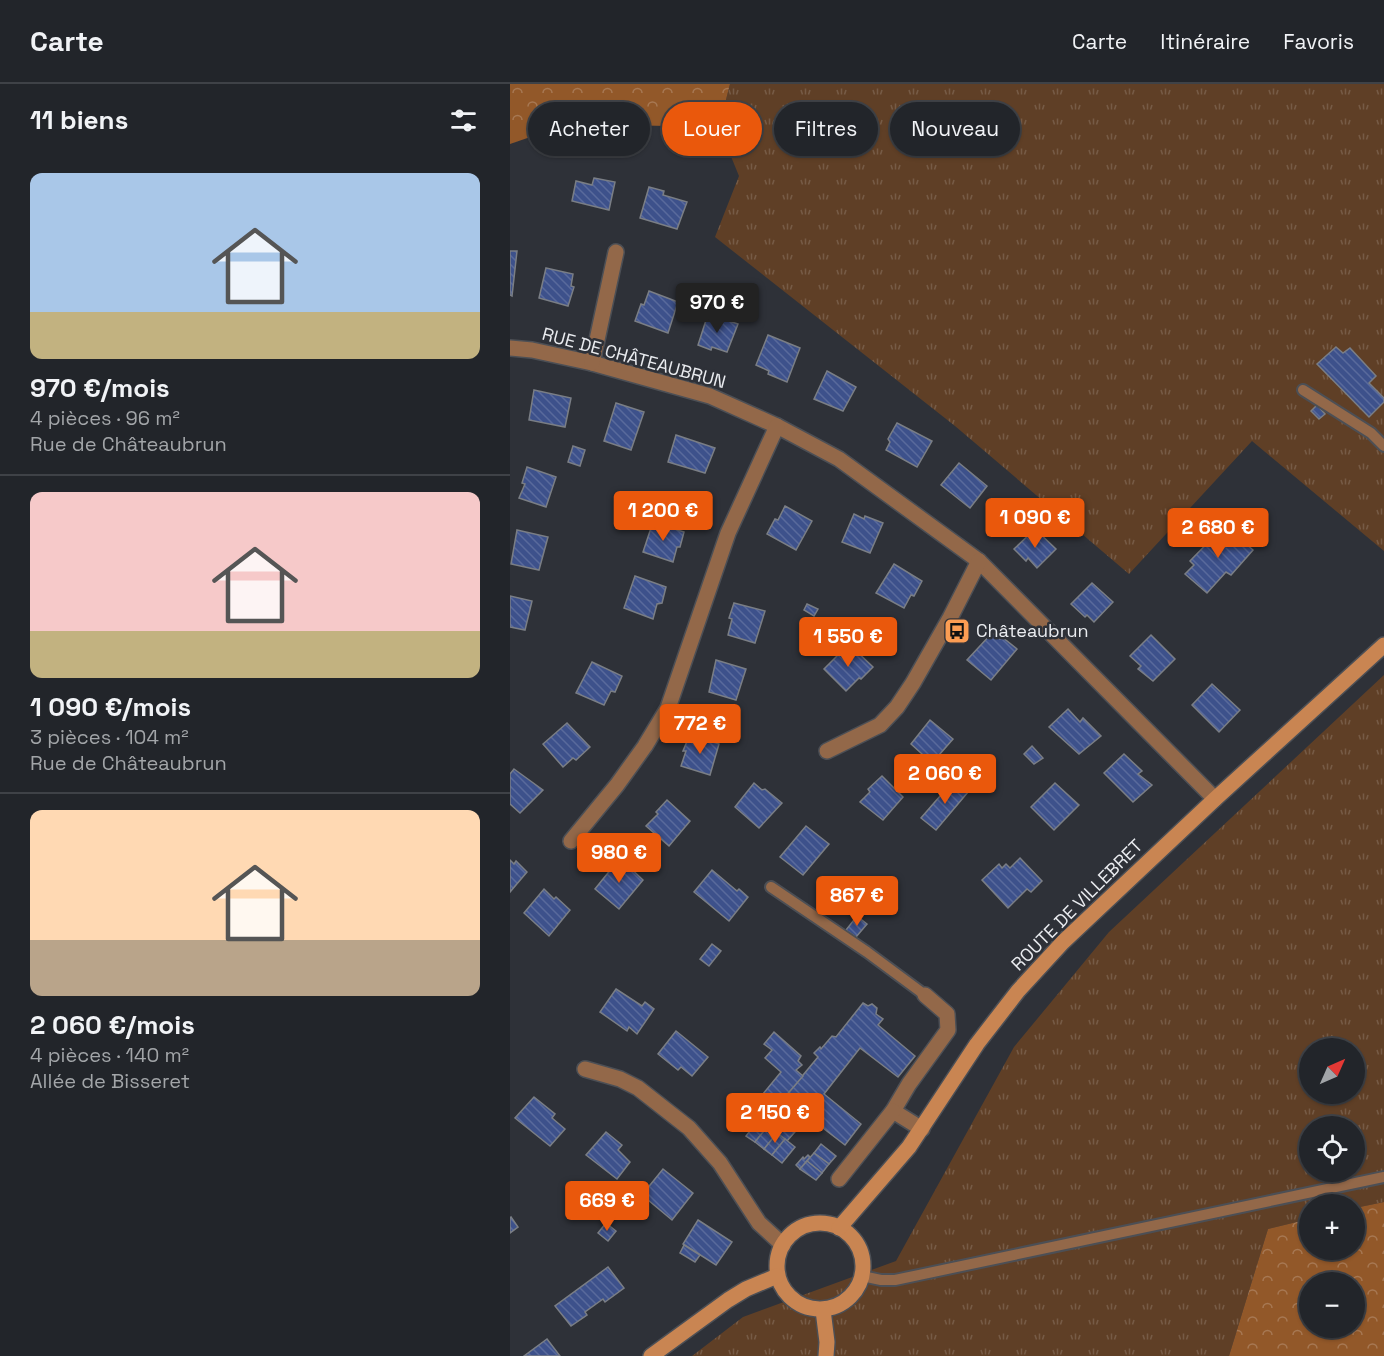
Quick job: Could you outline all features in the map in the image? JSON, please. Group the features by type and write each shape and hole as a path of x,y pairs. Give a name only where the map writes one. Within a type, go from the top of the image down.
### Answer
{"main road":[{"name":"ROUTE DE VILLEBRET","path":"839,1228 859,1203 885,1177 922,1129 977,1044 1018,992 1063,942 1384,645"},
{"path":"829,1224 839,1228 850,1236 858,1248 862,1262 862,1276 857,1288 848,1299 822,1310 808,1308 794,1301 783,1290 777,1276 776,1264 783,1245 791,1234 809,1225 829,1224"},
{"path":"651,1356 728,1300 746,1289 777,1276"},
{"path":"822,1310 827,1342 826,1356"}],"street":[{"path":"592,363 616,252"},
{"name":"RUE DE CHÂTEAUBRUN","path":"510,348 532,350 592,363 710,396 777,426 839,459 980,561 1215,799"},
{"path":"571,841 645,746 668,708 728,533 777,426"},
{"path":"827,751 880,725 897,707 929,655 980,561"},
{"path":"839,1179 893,1112 909,1084 948,1030 947,1014 925,995"},
{"path":"585,1069 620,1079 638,1088 689,1128 720,1163 754,1217 783,1245"},
{"path":"893,1112 922,1129"}],"lane":[{"path":"1303,390 1371,434 1384,446"},
{"path":"771,887 867,952 925,995"},
{"path":"862,1276 895,1280 1384,1177"}],"green space":[{"path":"510,84 730,84 725,102 662,102 662,126 650,126 650,102 528,102 528,138 510,144"},
{"path":"730,84 1384,84 1384,551 1252,441 1129,574 955,426 715,237 739,176 731,156 762,156 762,102 725,102"},
{"path":"1384,675 1384,1202 1365,1206 1365,1194 1299,1194 1299,1221 1268,1229 1229,1356 692,1356 743,1317 896,1261 1014,1047 1109,932"},
{"path":"1384,1202 1384,1356 1229,1356 1268,1229 1299,1221 1299,1260 1365,1260 1365,1206"}],"building":[{"path":"594,178 615,182 609,210 572,201 576,181 592,185"},
{"path":"649,187 664,191 663,195 687,202 677,229 640,218"},
{"path":"510,251 517,251 512,296 510,295"},
{"path":"546,268 573,274 571,286 574,287 568,306 539,298"},
{"path":"649,291 678,302 668,333 635,321"},
{"path":"708,314 738,324 727,352 712,347 711,350 698,345"},
{"path":"768,335 800,348 787,382 768,374 769,371 756,365"},
{"path":"1336,347 1343,353 1350,348 1376,376 1369,383 1384,398 1384,402 1369,417 1317,364"},
{"path":"827,371 856,387 843,411 814,399"},
{"path":"534,390 571,398 565,427 529,420"},
{"path":"616,403 644,412 631,450 604,441"},
{"path":"1317,405 1325,414 1319,419 1311,411"},
{"path":"897,423 932,441 917,467 886,450 890,442 888,439"},
{"path":"676,435 715,448 705,473 668,462"},
{"path":"573,446 585,450 580,466 568,462"},
{"path":"959,463 987,486 970,508 941,485"},
{"path":"527,467 556,477 546,507 519,498 525,484 522,483"},
{"path":"698,504 710,507 705,520 693,516"},
{"path":"785,506 812,521 796,550 767,534"},
{"path":"854,514 864,519 865,516 883,523 870,553 842,542"},
{"path":"653,522 684,532 673,562 643,552"},
{"path":"1225,525 1253,550 1231,575 1226,572 1207,593 1185,574 1194,565 1190,561"},
{"path":"1035,529 1056,549 1037,568 1028,558 1026,561 1014,549"},
{"path":"517,530 548,537 539,570 511,564"},
{"path":"894,564 922,581 904,608 876,593"},
{"path":"635,576 666,587 662,603 657,604 653,619 624,608"},
{"path":"1092,583 1113,602 1094,622 1071,604"},
{"path":"510,596 532,601 525,630 510,627"},
{"path":"734,603 765,611 755,643 728,635 732,619 729,618"},
{"path":"807,604 818,609 814,616 804,610"},
{"path":"853,621 864,628 862,634 850,627"},
{"path":"992,633 1000,639 1002,637 1017,649 991,680 967,660"},
{"path":"1151,635 1175,659 1153,681 1138,669 1141,666 1130,656"},
{"path":"849,644 873,667 846,691 824,669"},
{"path":"716,660 746,669 736,700 709,692"},
{"path":"592,662 622,676 615,692 611,691 604,705 576,693"},
{"path":"1212,684 1240,710 1219,732 1192,705"},
{"path":"1068,709 1080,722 1083,718 1101,736 1079,754 1049,727"},
{"path":"930,720 953,739 932,763 911,744"},
{"path":"567,723 590,747 576,760 573,758 563,767 543,744"},
{"path":"690,734 719,744 710,775 681,766 686,751 683,751"},
{"path":"1032,746 1043,758 1034,764 1024,754"},
{"path":"1124,754 1142,771 1138,774 1152,785 1133,802 1104,773"},
{"path":"514,769 543,790 520,813 510,804 510,774"},
{"path":"882,776 903,797 883,820 860,802 870,792 868,789"},
{"path":"954,780 968,792 936,830 921,818"},
{"path":"754,783 782,803 759,828 735,807"},
{"path":"1055,783 1079,805 1054,830 1031,807"},
{"path":"667,800 690,821 669,846 646,826"},
{"path":"806,826 829,844 803,875 780,857"},
{"path":"620,858 643,880 619,909 595,889"},
{"path":"1020,858 1042,881 1031,892 1027,889 1008,908 982,880 999,864 1002,868 1006,864 1010,868"},
{"path":"510,860 514,864 516,861 527,872 510,892"},
{"path":"712,870 737,891 739,889 748,897 729,921 694,892"},
{"path":"544,889 570,910 549,936 524,913"},
{"path":"857,916 867,924 856,937 846,930"},
{"path":"712,944 721,951 709,966 700,959"},
{"path":"616,989 642,1006 645,1002 654,1009 637,1034 629,1027 627,1031 600,1012"},
{"path":"863,1003 868,1006 872,1004 877,1008 876,1014 883,1019 878,1025 915,1056 898,1077 860,1048 824,1094 861,1124 845,1145 784,1098 818,1057 814,1053 820,1047 821,1049 832,1036 836,1037"},
{"path":"676,1031 708,1057 692,1076 681,1067 678,1070 658,1054"},
{"path":"774,1032 801,1056 798,1061 802,1065 796,1070 803,1076 763,1122 759,1119 749,1132 739,1123 781,1072 765,1058 772,1050 764,1044"},
{"path":"534,1097 555,1114 552,1118 565,1129 550,1146 515,1118"},
{"path":"784,1098 808,1117 787,1141 763,1122"},
{"path":"759,1119 768,1126 755,1142 746,1136"},
{"path":"768,1126 777,1133 764,1149 755,1142"},
{"path":"606,1132 622,1145 618,1150 630,1162 617,1179 586,1155"},
{"path":"777,1133 785,1139 772,1155 764,1149"},
{"path":"785,1139 795,1147 782,1163 772,1155"},
{"path":"821,1144 836,1156 829,1164 814,1153"},
{"path":"814,1153 829,1164 822,1173 807,1161"},
{"path":"808,1155 810,1157 800,1169 796,1165"},
{"path":"807,1161 822,1173 816,1180 800,1169"},
{"path":"663,1169 693,1193 672,1220 642,1195"},
{"path":"510,1218 518,1227 510,1233"},
{"path":"698,1220 732,1242 716,1265 683,1244"},
{"path":"606,1223 616,1231 608,1241 598,1233"},
{"path":"684,1245 700,1255 695,1262 680,1253"},
{"path":"608,1267 624,1288 605,1302 603,1299 585,1312 587,1315 571,1326 555,1306"},
{"path":"547,1339 560,1356 524,1356"}],"place":[{"name":"Châteaubrun","path":"957,631"}]}
